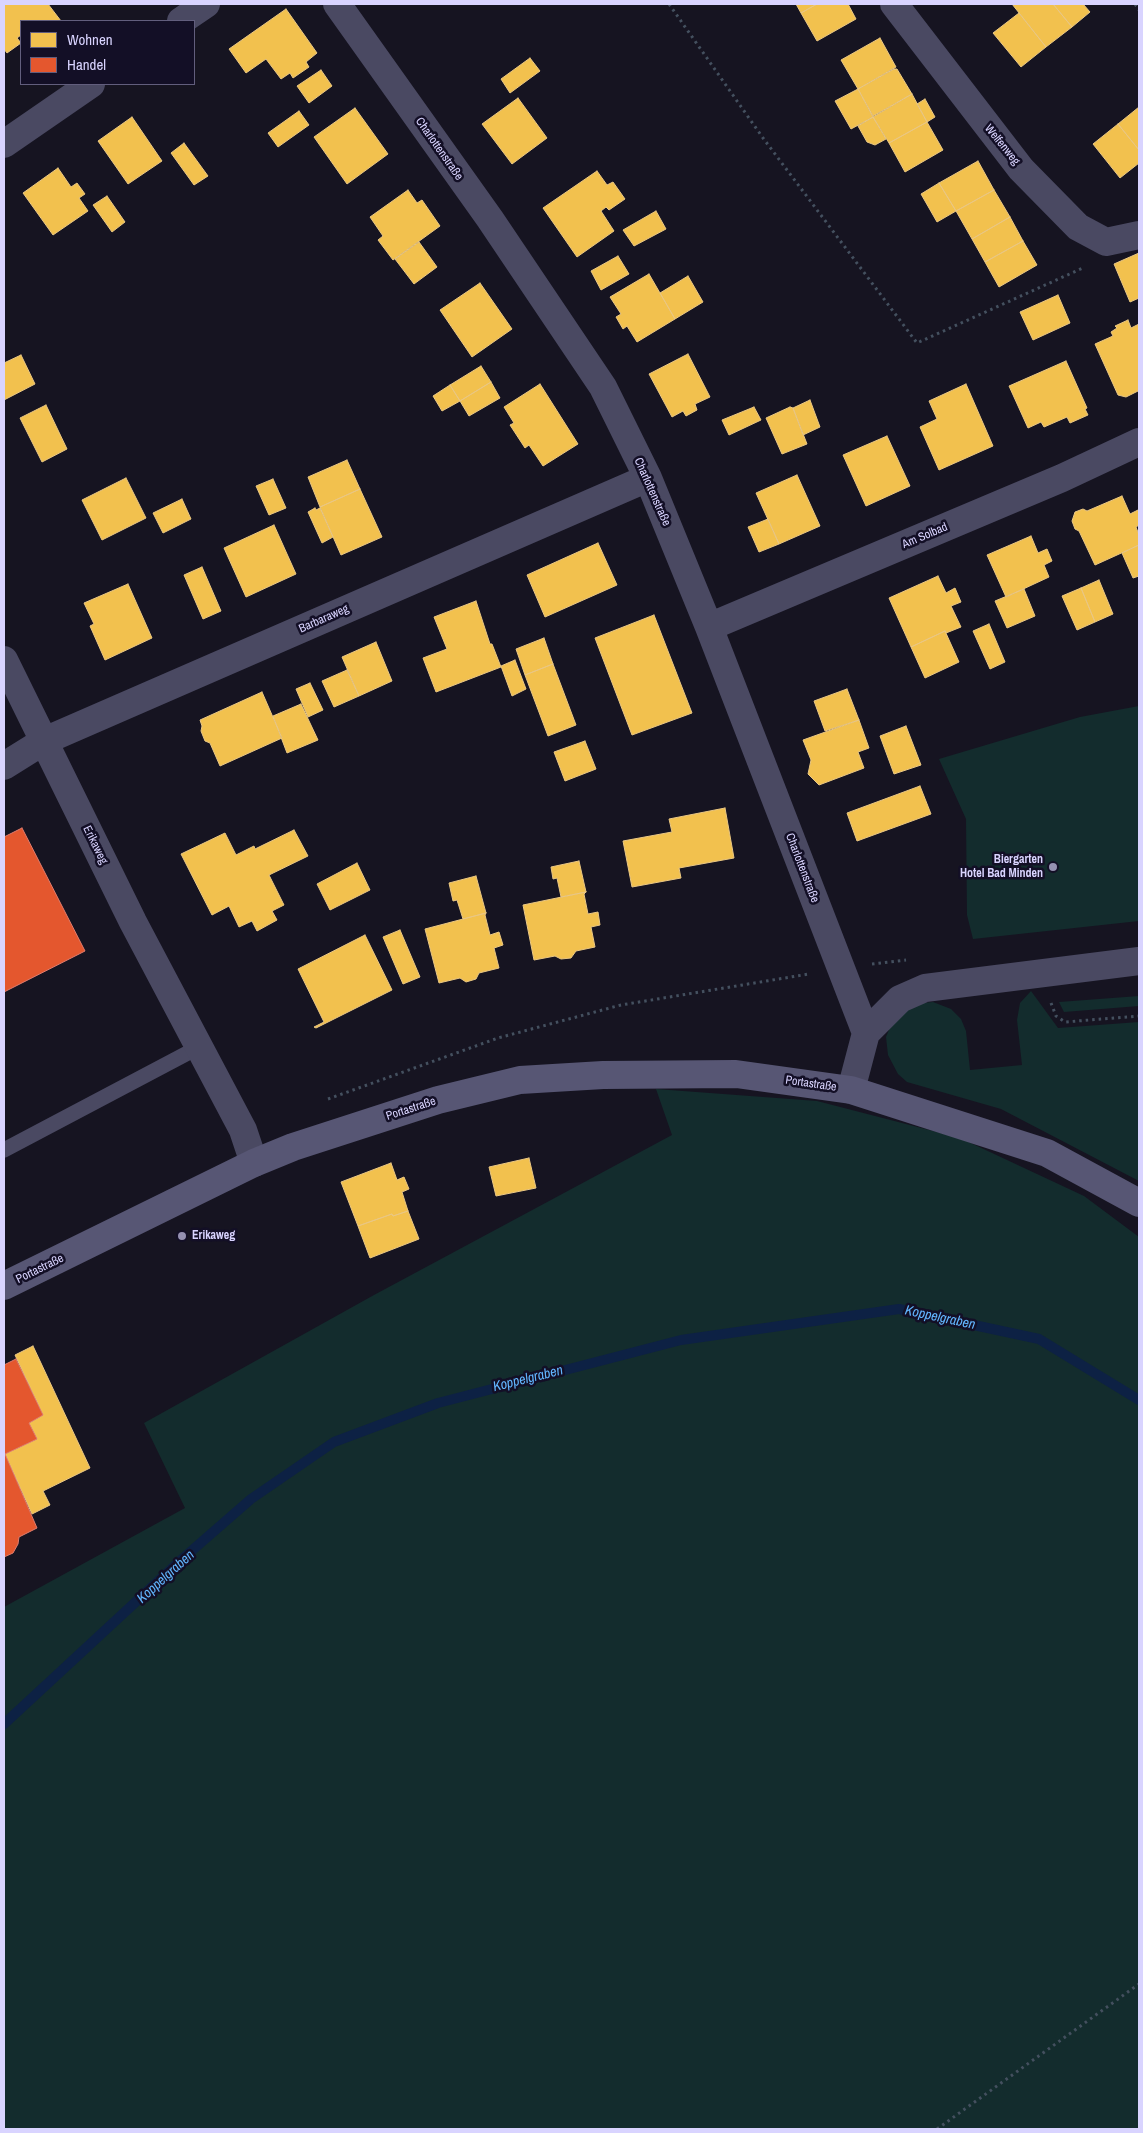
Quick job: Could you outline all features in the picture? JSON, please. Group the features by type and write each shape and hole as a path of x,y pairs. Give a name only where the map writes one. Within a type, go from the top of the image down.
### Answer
{"main road":[{"name":"Portastraße","path":"4,1286 254,1163 293,1147 438,1100 520,1080 603,1075 736,1074 851,1090 1047,1153 1139,1203"}],"street":[{"path":"182,20 206,4"},
{"name":"Charlottenstraße","path":"337,4 490,219 603,387 648,478 709,627 866,1033"},
{"name":"Welfenweg","path":"894,4 1021,169 1078,227 1106,242"},
{"path":"4,144 90,85"},
{"path":"1106,242 1139,235"},
{"name":"Am Solbad","path":"709,627 1062,478 1139,442"},
{"name":"Barbaraweg","path":"4,766 44,741 648,478"},
{"name":"Erikaweg","path":"4,660 134,922 243,1130 254,1163"},
{"path":"866,1033 900,999 925,988 1139,961"},
{"name":"Portastraße","path":"851,1090 866,1033"}],"lane":[{"path":"4,1150 199,1047"}],"path":[{"path":"669,4 763,138 917,343 1087,267 1106,242"},
{"path":"1135,4 1139,10"},
{"path":"324,1101 498,1038 621,1005 908,959"},
{"path":"1042,974 1056,1016 1065,1022 1139,1016"},
{"path":"937,2129 1139,1984"}],"green space":[{"name":"Biergarten Hotel Bad Minden","path":"1139,706 1139,921 973,939 967,915 966,819 939,759 1080,717"},
{"path":"1031,991 1058,1028 1139,1022 1139,1181 1001,1109 907,1082 898,1074 888,1055 886,1037 893,1020 912,1004 933,1002 951,1009 961,1019 966,1031 970,1070 1022,1065 1017,1020 1020,1003"},
{"path":"1139,996 1139,1006 1064,1012 1059,1002"},
{"path":"656,1089 817,1101 960,1138 1084,1196 1139,1237 1139,2129 4,2129 4,1607 185,1508 144,1423 374,1295 672,1135"}],"building: Wohnen":[{"path":"4,4 48,4 60,20 20,20 20,36 17,38 20,44 7,53 4,49"},
{"path":"796,4 817,4 801,13"},
{"path":"817,4 848,4 856,19 817,41 801,13"},
{"path":"1012,4 1053,4 1072,27 1046,47"},
{"path":"1053,4 1083,4 1090,12 1072,27"},
{"path":"286,9 317,53 306,62 309,67 293,78 290,73 281,79 266,59 246,73 229,49"},
{"path":"1019,13 1046,47 1021,67 993,33"},
{"path":"880,38 896,67 858,89 841,60"},
{"path":"530,58 540,71 510,93 501,79"},
{"path":"897,69 912,94 873,116 858,89"},
{"path":"321,70 332,86 309,103 297,86"},
{"path":"858,89 873,117 851,129 835,101"},
{"path":"912,94 927,122 889,143 873,117"},
{"path":"518,98 547,138 512,164 482,124"},
{"path":"925,99 935,117 927,122 917,104"},
{"path":"1139,107 1139,150 1118,124"},
{"path":"355,108 388,154 347,184 314,137"},
{"path":"299,111 309,125 278,147 268,133"},
{"path":"132,117 162,161 128,184 98,141"},
{"path":"873,117 886,139 875,145 867,142 858,126"},
{"path":"927,122 943,150 905,172 889,143"},
{"path":"1118,124 1139,150 1139,163 1120,178 1093,144"},
{"path":"184,143 208,176 194,185 171,153"},
{"path":"978,161 994,190 956,211 939,183"},
{"path":"58,168 71,187 77,183 85,194 79,198 88,211 53,235 23,193"},
{"path":"597,171 607,185 613,182 625,199 609,210 606,207 601,211 614,231 577,257 543,208"},
{"path":"939,183 956,211 937,222 921,194"},
{"path":"408,190 417,203 422,200 440,226 393,260 378,240 383,236 370,217"},
{"path":"994,190 1010,217 972,239 956,211"},
{"path":"107,196 125,222 112,232 93,205"},
{"path":"656,211 666,229 634,246 623,230"},
{"path":"1010,217 1023,241 985,262 972,239"},
{"path":"1023,241 1037,265 999,287 985,262"},
{"path":"419,242 437,267 414,284 395,259"},
{"path":"1139,253 1139,298 1130,302 1114,264"},
{"path":"618,256 629,274 601,290 591,271"},
{"path":"649,274 675,319 637,342 627,326 623,329 616,317 621,314 610,297"},
{"path":"688,276 703,302 675,319 660,293"},
{"path":"480,283 512,329 472,357 440,310"},
{"path":"1058,295 1070,323 1033,340 1020,312"},
{"path":"1128,320 1131,328 1139,324 1139,388 1138,391 1126,397 1118,395 1095,344 1113,336 1111,332 1117,328 1115,326"},
{"path":"688,354 710,397 695,404 697,410 686,416 683,411 672,417 649,374"},
{"path":"21,355 35,384 4,400 4,363"},
{"path":"1066,361 1087,408 1085,409 1088,415 1070,423 1067,417 1044,427 1041,422 1028,428 1009,386"},
{"path":"481,366 491,382 460,401 450,385"},
{"path":"491,382 500,398 469,416 460,401"},
{"path":"540,384 578,444 543,466 529,445 525,448 510,425 514,423 504,407"},
{"path":"966,384 993,446 939,470 920,427 937,419 929,401"},
{"path":"450,385 460,401 442,411 433,396"},
{"path":"810,400 820,427 803,435 793,408"},
{"path":"46,405 67,449 42,462 20,418"},
{"path":"754,407 761,420 729,435 722,420"},
{"path":"790,407 793,408 807,444 782,454 766,418"},
{"path":"887,436 910,486 866,506 843,455"},
{"path":"347,460 360,489 320,507 308,477"},
{"path":"797,475 820,526 779,544 756,493"},
{"path":"126,478 146,518 102,540 82,500"},
{"path":"273,479 286,508 269,515 256,486"},
{"path":"360,489 382,537 341,555 320,507"},
{"path":"1122,496 1130,514 1138,510 1139,512 1139,525 1136,527 1139,535 1139,545 1095,565 1079,531 1075,529 1072,521 1075,512 1083,509 1087,511"},
{"path":"182,499 191,519 163,533 153,513"},
{"path":"315,508 316,510 320,508 333,537 322,543 308,512"},
{"path":"768,519 779,544 759,552 748,527"},
{"path":"274,525 296,574 246,597 224,548"},
{"path":"1031,536 1038,553 1047,549 1052,561 1044,565 1049,577 1006,597 987,555"},
{"path":"598,543 617,585 545,617 527,575"},
{"path":"1139,545 1139,576 1133,578 1122,553"},
{"path":"202,567 221,611 203,619 184,575"},
{"path":"938,576 946,593 955,588 961,602 951,606 961,627 946,633 945,631 911,647 889,598"},
{"path":"1099,580 1113,614 1095,622 1081,588"},
{"path":"128,584 152,638 105,660 90,626 94,624 84,603"},
{"path":"1081,588 1095,622 1077,630 1062,596"},
{"path":"1024,589 1035,616 1007,628 995,601"},
{"path":"476,601 490,644 492,644 501,667 436,692 423,658 447,649 434,617"},
{"path":"654,615 692,713 632,735 595,638"},
{"path":"989,624 1005,662 990,669 973,631"},
{"path":"945,631 959,662 925,678 911,647"},
{"path":"544,638 553,664 525,675 516,649"},
{"path":"376,642 392,681 359,696 342,657"},
{"path":"515,660 526,689 512,696 501,666"},
{"path":"553,664 576,725 548,736 525,675"},
{"path":"347,670 359,696 334,707 322,681"},
{"path":"310,683 323,710 308,717 296,689"},
{"path":"847,689 859,720 825,731 814,701"},
{"path":"262,692 282,738 220,766 210,743 205,741 201,731 200,720"},
{"path":"301,704 318,740 287,753 273,716"},
{"path":"859,720 869,748 858,752 864,768 819,785 808,774 811,760 803,740"},
{"path":"906,726 921,765 894,774 880,736"},
{"path":"585,741 596,769 565,781 554,752"},
{"path":"920,786 931,814 857,841 847,813"},
{"path":"725,808 734,858 679,868 681,878 632,887 623,841 672,832 669,819"},
{"path":"294,830 308,856 269,875 284,905 272,911 277,920 257,931 252,921 239,927 229,906 212,915 181,854 225,833 236,855 254,846 255,849"},
{"path":"579,861 586,892 561,897 557,878 553,879 551,867"},
{"path":"357,863 370,890 330,910 317,884"},
{"path":"476,876 486,913 463,919 457,900 453,901 449,883"},
{"path":"586,892 584,894 588,914 598,912 600,925 591,927 595,947 576,951 571,958 561,959 555,956 534,960 523,905"},
{"path":"486,913 490,935 499,932 503,945 494,948 499,968 479,973 476,979 466,982 460,978 439,983 425,929"},
{"path":"400,930 420,977 403,984 383,937"},
{"path":"365,935 392,990 316,1028 314,1027 324,1022 298,969"},
{"path":"529,1158 536,1188 496,1196 489,1167"},
{"path":"391,1163 397,1180 404,1177 409,1189 402,1192 408,1211 393,1216 392,1214 358,1226 341,1182"},
{"path":"408,1211 419,1239 370,1258 358,1226 392,1214 393,1216"},
{"path":"33,1346 90,1468 43,1491 50,1505 32,1514 5,1454 37,1439 29,1423 43,1415 15,1355"}],"building: Handel":[{"path":"22,828 85,951 4,992 4,837"},
{"path":"16,1359 43,1415 29,1423 37,1439 5,1454 37,1528 19,1537 18,1544 13,1553 4,1557 4,1365"}],"waterway":[{"name":"Koppelgraben","path":"4,1724 181,1560 251,1499 334,1442 438,1403 681,1340 899,1309 1039,1339 1139,1400"}],"place":[{"name":"Biergarten Hotel Bad Minden","path":"1053,867"},
{"name":"Erikaweg","path":"182,1236"}]}
